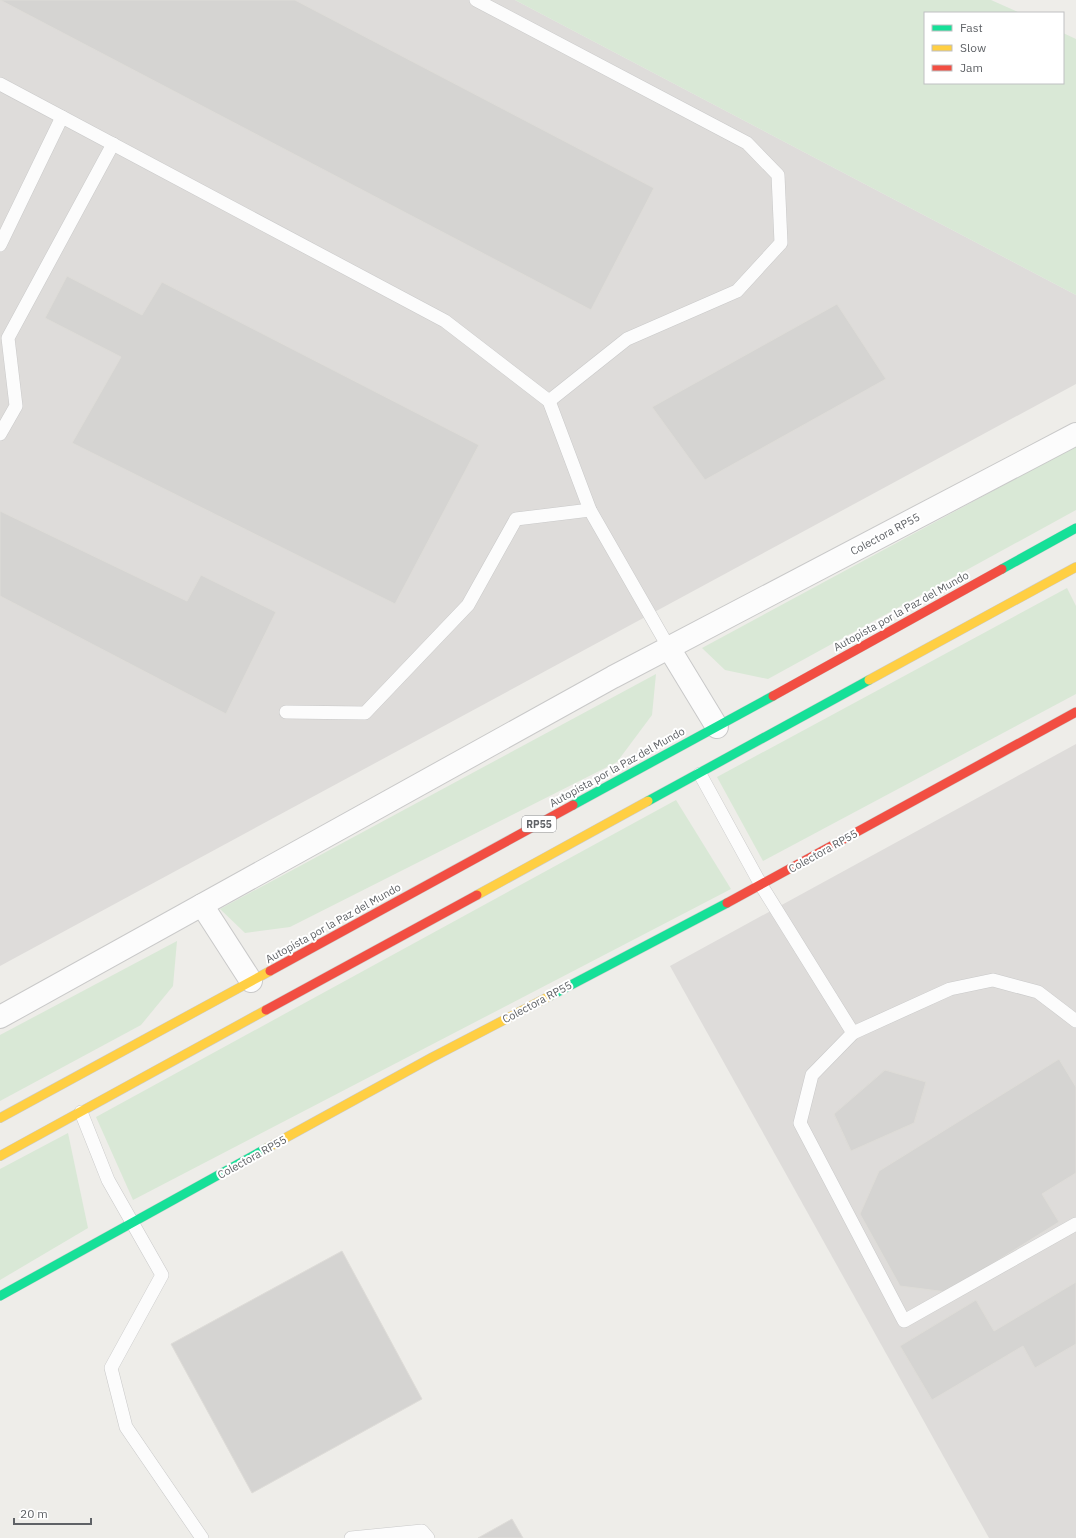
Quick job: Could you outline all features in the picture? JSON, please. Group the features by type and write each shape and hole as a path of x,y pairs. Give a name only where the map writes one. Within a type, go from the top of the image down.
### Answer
{"main road":[{"name":"Autopista por la Paz del Mundo","path":"0,1118 717,727 1076,528"},
{"path":"0,1156 1076,567"},
{"name":"Colectora RP55","path":"0,1296 431,1058 761,885 1076,712"}],"street":[{"name":"Colectora RP55","path":"0,1017 606,680 1076,434"},
{"path":"669,648 717,727"},
{"path":"202,905 251,981"}],"lane":[{"path":"476,0 747,143 778,175 781,243 738,290 627,339 549,401"},
{"path":"0,84 445,321 549,401 590,510 669,648"},
{"path":"0,245 62,117"},
{"path":"0,434 16,406 8,338 113,144"},
{"path":"286,712 365,713 468,605 516,519 590,510"},
{"path":"700,774 761,885 853,1033"},
{"path":"1076,1021 1038,992 993,980 950,989 853,1033 812,1075 800,1123 904,1321 1076,1224"},
{"path":"81,1112 108,1180 162,1275 110,1368 126,1427 202,1538"},
{"path":"351,1538 422,1531 428,1538"}],"shaded area":[{"path":"0,0 515,0 1076,295 1076,384 0,966"},
{"path":"1076,744 1076,1538 989,1538 670,966"}],"green space":[{"path":"515,0 991,0 1018,12 924,12 924,84 1064,84 1064,33 1076,39 1076,295"},
{"path":"1076,446 1076,510 768,679 725,670 702,648"},
{"path":"1067,588 1076,606 1076,694 763,861 717,777"},
{"path":"656,674 652,715 617,762 290,927 245,933 220,909"},
{"path":"676,800 731,889 133,1200 96,1117"},
{"path":"177,941 173,986 141,1025 0,1101 0,1035"},
{"path":"68,1133 88,1228 0,1280 0,1169"}],"building":[{"path":"0,0 295,0 654,188 591,310"},
{"path":"67,276 142,315 162,282 479,445 395,604 72,443 121,357 45,318"},
{"path":"837,304 886,379 705,480 652,407"},
{"path":"0,511 187,601 201,575 276,612 226,714 0,596"},
{"path":"1059,1059 1076,1087 1076,1173 1042,1194 1059,1222 947,1292 900,1286 860,1214 879,1171"},
{"path":"1059,1059 1076,1087 1076,1173 1042,1194 1059,1222 947,1292 900,1286 860,1214 879,1171"},
{"path":"885,1070 926,1082 914,1123 851,1151 834,1114"},
{"path":"885,1070 926,1082 914,1123 851,1151 834,1114"},
{"path":"342,1251 422,1399 252,1493 171,1344"},
{"path":"1076,1282 1076,1344 1035,1368 1023,1346 932,1400 900,1346 976,1300 994,1331"},
{"path":"1076,1282 1076,1344 1035,1368 1023,1346 932,1400 900,1346 976,1300 994,1331"},
{"path":"512,1519 523,1538 478,1538"}],"traffic: fast":[{"path":"1002,569 1076,528"},
{"path":"648,801 869,680"},
{"path":"573,805 773,696"},
{"path":"550,996 727,903"},
{"path":"0,1296 267,1148"}],"traffic: slow":[{"path":"869,680 1076,567"},
{"path":"477,895 648,801"},
{"path":"0,1118 270,971"},
{"path":"267,1148 431,1058 550,996"},
{"path":"0,1156 266,1010"}],"traffic: jam":[{"path":"773,696 1002,569"},
{"path":"727,903 1076,712"},
{"path":"270,971 573,805"},
{"path":"266,1010 477,895"}]}
